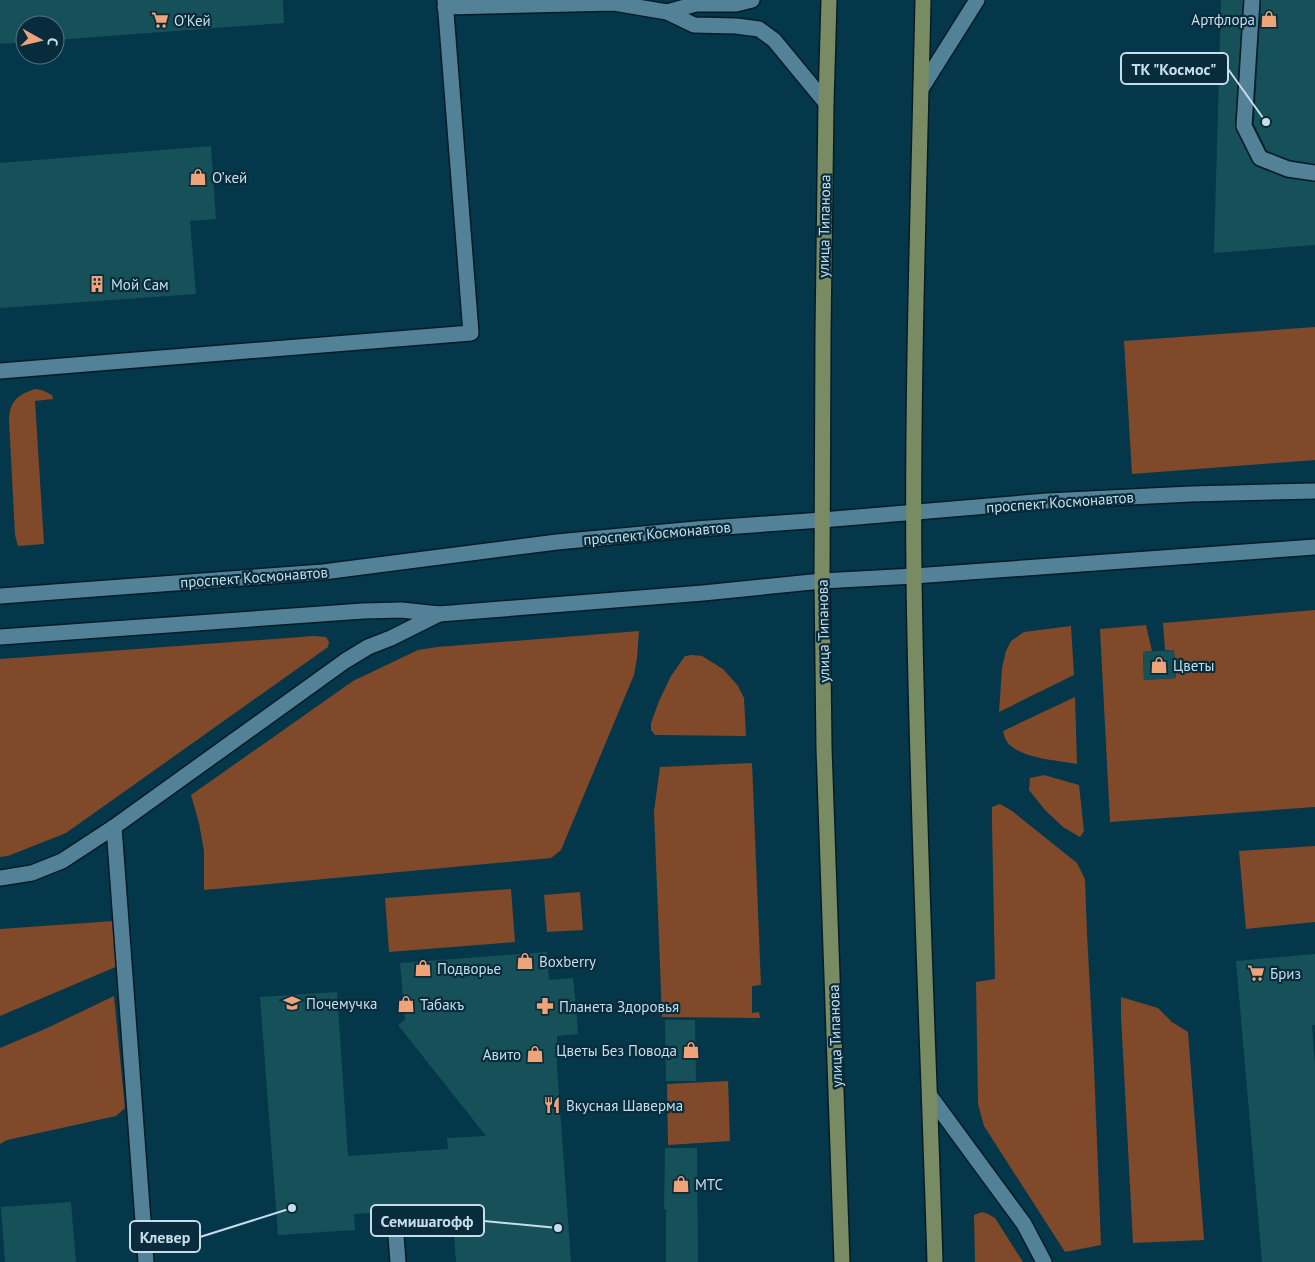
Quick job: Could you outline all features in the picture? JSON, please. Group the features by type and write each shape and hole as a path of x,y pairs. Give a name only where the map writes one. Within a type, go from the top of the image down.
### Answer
{"main road":[{"name":"улица Типанова","path":"829,0 823,334 822,581 824,748 842,1262"},
{"path":"923,0 918,194 914,576 917,745 935,1262"}],"street":[{"path":"667,12 696,4 736,4 752,0"},
{"path":"921,89 977,0"},
{"path":"1252,0 1244,126 1260,158 1288,169 1315,173"},
{"path":"0,371 471,333 445,4 614,3 667,12 694,25 736,26 759,29 774,40 826,103"},
{"name":"проспект Космонавтов","path":"0,596 323,572 557,542 696,529 1055,501 1191,494 1315,491"},
{"path":"0,637 363,610 401,610 439,614 703,593 822,581 914,576 1315,546"},
{"path":"0,878 32,873 62,862 345,662 368,647 391,638 439,614"},
{"path":"114,826 146,1262"},
{"path":"930,1096 1024,1224 1044,1262"},
{"path":"395,1223 398,1262"}],"shaded area":[{"path":"1315,327 1315,460 1132,474 1124,341"},
{"path":"35,389 52,395 53,399 35,401 44,544 18,546 15,535 9,420 13,403 19,396"},
{"path":"1315,610 1315,807 1110,822 1100,629 1146,625 1152,651 1143,652 1144,680 1176,678 1174,650 1165,650 1163,623"},
{"path":"1071,626 1074,675 999,712 1002,668 1006,651 1011,641 1024,632"},
{"path":"639,631 634,675 561,850 551,858 204,890 204,851 191,795 353,681 418,650"},
{"path":"314,636 326,637 329,642 328,647 66,833 8,856 0,857 0,659"},
{"path":"685,656 702,656 723,669 738,686 744,698 746,736 655,735 651,730 651,723 659,701 671,676"},
{"path":"1075,697 1077,764 1030,755 1013,748 1007,742 1003,731"},
{"path":"752,763 761,985 752,986 752,1013 759,1012 760,1018 662,1017 654,811 660,767"},
{"path":"1044,775 1079,785 1084,831 1080,837 1063,827 1045,810 1029,790 1030,778"},
{"path":"1000,804 1012,811 1077,863 1085,879 1101,1245 1065,1252 984,1126 978,1104 976,982 995,979 992,807"},
{"path":"1315,846 1315,922 1246,929 1239,851"},
{"path":"511,889 515,942 389,952 385,898"},
{"path":"580,892 583,930 547,932 544,895"},
{"path":"114,921 118,966 0,1016 0,929"},
{"path":"114,996 125,1108 116,1116 7,1140 0,1144 0,1048"},
{"path":"1121,997 1158,1008 1172,1022 1188,1032 1204,1240 1133,1243"},
{"path":"728,1081 730,1141 668,1145 667,1084"},
{"path":"982,1212 995,1218 1023,1262 975,1262 974,1215"}],"building":[{"name":"О’Кей","path":"0,0 283,0 284,23 65,39 65,15 15,15 15,43 0,44"},
{"path":"1221,0 1243,0 1236,130 1252,162 1256,166 1285,178 1315,182 1315,245 1214,253"},
{"path":"1261,0 1315,0 1315,164 1290,160 1267,151 1254,124"},
{"path":"211,146 216,219 190,221 196,294 0,308 0,163"},
{"name":"Цветы","path":"1174,650 1176,678 1144,680 1143,652"},
{"path":"547,952 549,980 573,978 576,1006 578,1034 557,1036 557,1067 571,1262 456,1262 452,1207 354,1214 355,1230 278,1235 260,997 337,992 348,1156 448,1149 447,1138 486,1136 398,1025 405,1020 400,963"},
{"path":"1315,954 1315,1025 1312,1025 1315,1064 1315,1262 1262,1262 1236,961"},
{"path":"665,1020 695,1020 696,1081 666,1081"},
{"path":"665,1148 697,1148 698,1262 666,1262 666,1209 664,1209"},
{"path":"71,1202 76,1262 5,1262 1,1207"}],"place":[{"name":"Артфлора","path":"1269,19"},
{"name":"О’Кей","path":"160,20"},
{"name":"ТК \"Космос\"","path":"1266,122"},
{"name":"О’кей","path":"198,177"},
{"name":"Мой Сам","path":"97,284"},
{"name":"Цветы","path":"1159,665"},
{"name":"Boxberry","path":"525,961"},
{"name":"Подворье","path":"423,968"},
{"name":"Бриз","path":"1256,973"},
{"name":"Почемучка","path":"292,1003"},
{"name":"Табакъ","path":"406,1004"},
{"name":"Планета Здоровья","path":"545,1006"},
{"name":"Цветы Без Повода","path":"691,1050"},
{"name":"Авито","path":"535,1054"},
{"name":"Вкусная Шаверма","path":"552,1105"},
{"name":"МТС","path":"681,1184"},
{"name":"Клевер","path":"292,1208"},
{"name":"Семишагофф","path":"558,1228"}]}
